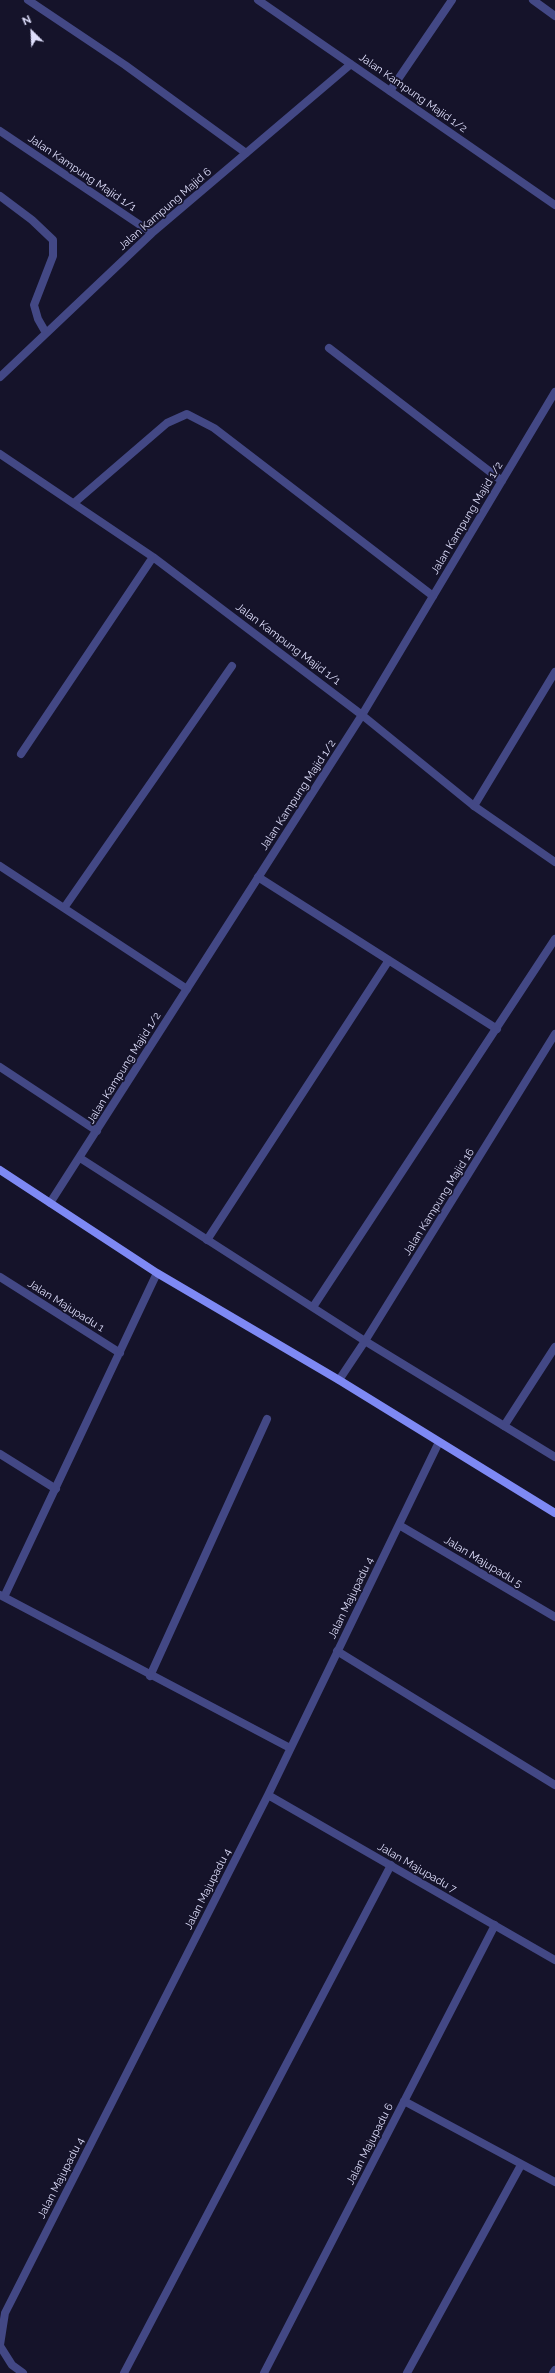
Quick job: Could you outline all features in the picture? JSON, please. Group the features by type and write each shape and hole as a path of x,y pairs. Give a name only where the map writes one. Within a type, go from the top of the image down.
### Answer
{"street":[{"path":"28,0 125,65 246,153"},
{"name":"Jalan Kampung Majid 1/2","path":"258,0 555,205"},
{"path":"390,91 452,0"},
{"path":"533,0 555,16"},
{"name":"Jalan Kampung Majid 6","path":"0,377 152,233 351,64"},
{"name":"Jalan Kampung Majid 1/1","path":"0,131 152,233"},
{"path":"0,196 32,220 53,240 53,256 34,305 38,319 46,333"},
{"path":"329,348 502,481"},
{"name":"Jalan Kampung Majid 1/2","path":"50,1203 362,715 555,392"},
{"path":"74,503 167,423 187,414 214,428 433,596"},
{"name":"Jalan Kampung Majid 1/1","path":"0,454 153,557 362,715 474,806 555,862"},
{"path":"21,754 153,557"},
{"path":"64,908 232,666"},
{"path":"474,806 555,672"},
{"path":"0,866 187,989"},
{"path":"258,877 497,1029"},
{"path":"313,1307 555,939"},
{"path":"207,1240 389,960"},
{"name":"Jalan Kampung Majid 16","path":"339,1380 365,1341 555,1034"},
{"path":"0,1068 97,1131"},
{"path":"80,1158 365,1341 555,1457"},
{"path":"0,1170 157,1273 339,1380 555,1513"},
{"path":"157,1273 56,1489 2,1596 150,1676 290,1748"},
{"name":"Jalan Majupadu 1","path":"0,1278 120,1353"},
{"path":"504,1426 555,1347"},
{"path":"150,1676 267,1419"},
{"name":"Jalan Majupadu 4","path":"23,2373 12,2365 0,2346 5,2313 268,1795 438,1442"},
{"path":"0,1454 56,1489"},
{"name":"Jalan Majupadu 5","path":"399,1525 555,1617"},
{"path":"337,1651 555,1785"},
{"name":"Jalan Majupadu 7","path":"268,1795 555,1960"},
{"path":"124,2373 391,1865"},
{"name":"Jalan Majupadu 6","path":"264,2373 495,1925"},
{"path":"404,2101 555,2182"},
{"path":"407,2373 521,2165"}]}
